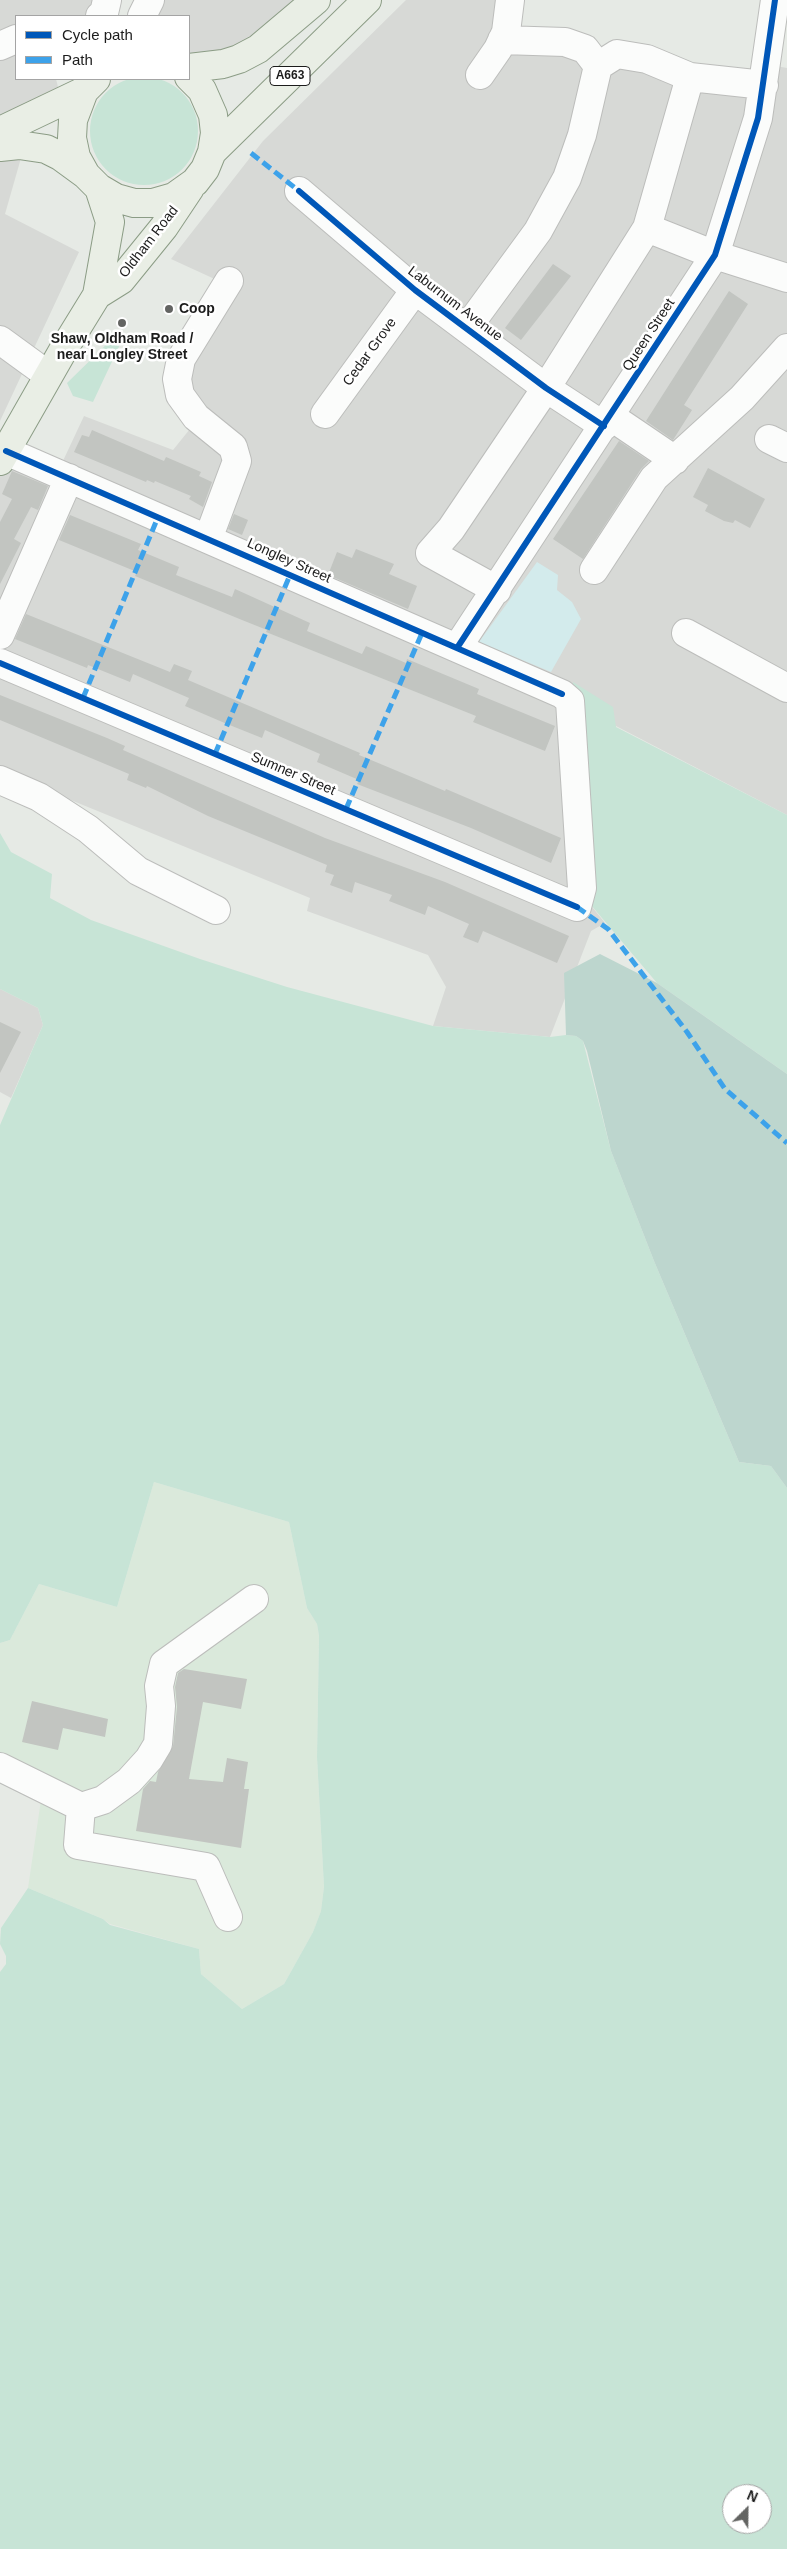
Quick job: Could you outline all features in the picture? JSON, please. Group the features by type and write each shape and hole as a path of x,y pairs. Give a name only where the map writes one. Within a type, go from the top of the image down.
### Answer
{"main road":[{"path":"190,68 223,64 240,59 258,50 316,0"},
{"name":"A663","path":"212,152 367,0"},
{"name":"A663","path":"0,147 33,146 46,149 60,156 116,198 134,203 153,203 174,197 195,182 205,168 212,152 215,133 213,115 202,90 190,78"},
{"path":"0,131 90,85"},
{"name":"Oldham Road","path":"2,458 48,375 97,295 110,222 93,181 76,157 72,138 73,120 77,105 90,85"},
{"name":"Oldham Road","path":"97,295 121,280 164,227 195,182"}],"street":[{"path":"100,15 108,0"},
{"path":"143,15 151,0"},
{"path":"151,0 156,15"},
{"path":"480,75 502,40 510,0"},
{"name":"Queen Street","path":"458,648 715,255 758,118 776,0"},
{"path":"0,46 15,40"},
{"path":"502,40 565,42 585,49 598,66"},
{"path":"467,328 538,231 567,178 582,135 598,66 617,54 647,58 690,77 764,85"},
{"path":"497,590 430,553 451,529 546,388 647,228 690,77"},
{"name":"Laburnum Avenue","path":"299,191 415,290 546,388 675,460"},
{"path":"647,228 715,255 787,278"},
{"path":"208,539 237,461 233,447 196,417 180,395 177,379 181,359 229,281"},
{"name":"Cedar Grove","path":"325,414 415,290"},
{"path":"0,340 48,375"},
{"path":"594,570 654,478 742,398 787,348"},
{"name":"Longley Street","path":"2,458 69,478 562,694 570,701 582,888 577,907"},
{"path":"0,635 69,478"},
{"path":"686,633 787,688"},
{"name":"Sumner Street","path":"0,663 577,907"},
{"path":"0,780 39,797 88,830 138,871 216,910"},
{"path":"0,1767 81,1807 103,1800 129,1780 149,1759 158,1744 161,1706 159,1686 164,1664 254,1599"},
{"path":"81,1807 78,1845 206,1867 228,1916"}],"shaded area":[{"path":"0,0 114,0 107,15 15,15 15,80 56,80 58,87 4,114 21,158 5,214 79,252 0,421"},
{"path":"135,0 294,0 265,31 223,53 190,55 190,15 135,15"},
{"path":"406,0 499,0 522,51 644,44 688,69 751,74 754,62 787,68 787,815 616,726 585,898 605,923 591,931 550,1037 433,1026 446,987 428,955 307,911 310,898 0,771 0,439 62,463 84,416 173,450 194,424 173,394 219,281 171,259 263,141"},
{"path":"537,562 558,575 557,590 572,602 581,619 551,672 479,642"},
{"path":"600,954 657,983 787,1074 787,1488 771,1466 739,1462 654,1261 611,1151 583,1041 576,1036 566,1035 564,973"},
{"path":"0,989 38,1008 43,1025 11,1098 0,1092"}],"green space":[{"path":"127,80 161,80 174,86 189,101 197,121 197,141 189,161 174,176 154,184 134,184 114,176 99,161 91,141 91,121 99,101 114,86"},
{"path":"118,333 124,336 93,402 73,396 67,383"},
{"path":"573,682 613,707 616,727 787,815 787,1074 657,983 585,898"},
{"path":"0,833 11,852 52,874 50,898 91,920 200,959 287,987 433,1026 550,1037 576,1036 583,1041 611,1151 654,1261 739,1462 771,1466 787,1488 787,2549 0,2549 0,1972 6,1964 6,1956 0,1944 1,1928 28,1888 103,1919 110,1925 199,1949 201,1974 242,2009 284,1984 313,1932 321,1911 324,1887 317,1757 319,1636 317,1624 307,1608 289,1522 154,1482 117,1607 39,1584 10,1640 0,1643 0,1125 43,1025 38,1008 0,989"},
{"path":"154,1482 289,1522 307,1608 317,1624 319,1636 317,1757 324,1887 321,1911 313,1932 284,1984 242,2009 201,1974 199,1949 110,1924 103,1919 28,1888 41,1800 0,1783 0,1643 10,1640 39,1584 117,1607"}],"building":[{"path":"553,264 571,276 521,340 505,328"},
{"path":"729,291 748,304 684,405 692,410 673,440 646,421"},
{"path":"92,430 164,461 166,457 201,472 199,476 212,482 203,507 189,499 191,496 155,481 154,483 147,480 146,482 74,452 82,435 89,437"},
{"path":"619,441 649,461 641,469 583,559 553,539"},
{"path":"708,468 765,499 750,528 735,520 733,523 724,521 705,511 708,505 693,497"},
{"path":"12,471 48,486 38,510 31,507 14,539 21,543 0,584 0,522 12,499 2,494"},
{"path":"234,514 248,520 242,535 228,529"},
{"path":"70,515 141,544 138,550 179,567 176,575 232,597 235,589 310,623 307,631 362,654 366,646 406,663 407,659 479,689 477,694 555,726 545,751 473,722 476,716 266,632 267,630 135,576 137,572 59,540"},
{"path":"356,549 394,564 389,574 417,586 408,609 328,575 337,552 352,558"},
{"path":"26,614 170,672 174,664 192,671 188,680 360,753 359,755 445,791 446,789 561,838 551,863 471,828 357,784 359,780 317,762 320,754 265,730 262,738 227,724 185,706 189,698 133,674 130,682 88,665 87,668 15,639"},
{"path":"0,695 107,738 125,746 123,750 325,838 445,882 569,936 557,963 483,931 478,943 463,937 469,924 428,906 425,915 389,901 392,895 355,882 352,893 330,885 334,875 325,872 327,865 208,816 147,786 146,788 127,780 129,774 0,720"},
{"path":"0,1022 21,1032 0,1073"},
{"path":"184,1669 247,1679 241,1709 203,1702 189,1779 223,1782 227,1758 248,1762 244,1789 249,1789 241,1848 136,1831 143,1789 150,1781 156,1782 158,1772 173,1746 177,1707 175,1687 178,1673"},
{"path":"32,1701 108,1719 105,1737 63,1728 58,1750 22,1742"}],"marked path":[{"path":"251,153 299,191"},
{"path":"83,698 158,517"},
{"path":"215,754 290,575"},
{"path":"346,809 422,633"},
{"path":"577,907 608,929 687,1032 725,1089 787,1143"}],"cycle path":[{"path":"457,648 715,255 758,118 775,0"},
{"path":"299,191 415,290 546,388 604,426"},
{"path":"6,451 562,694"},
{"path":"0,663 577,907"}],"place":[{"name":"Coop","path":"169,309"},
{"name":"Shaw, Oldham Road / near Longley Street","path":"122,323"}]}
